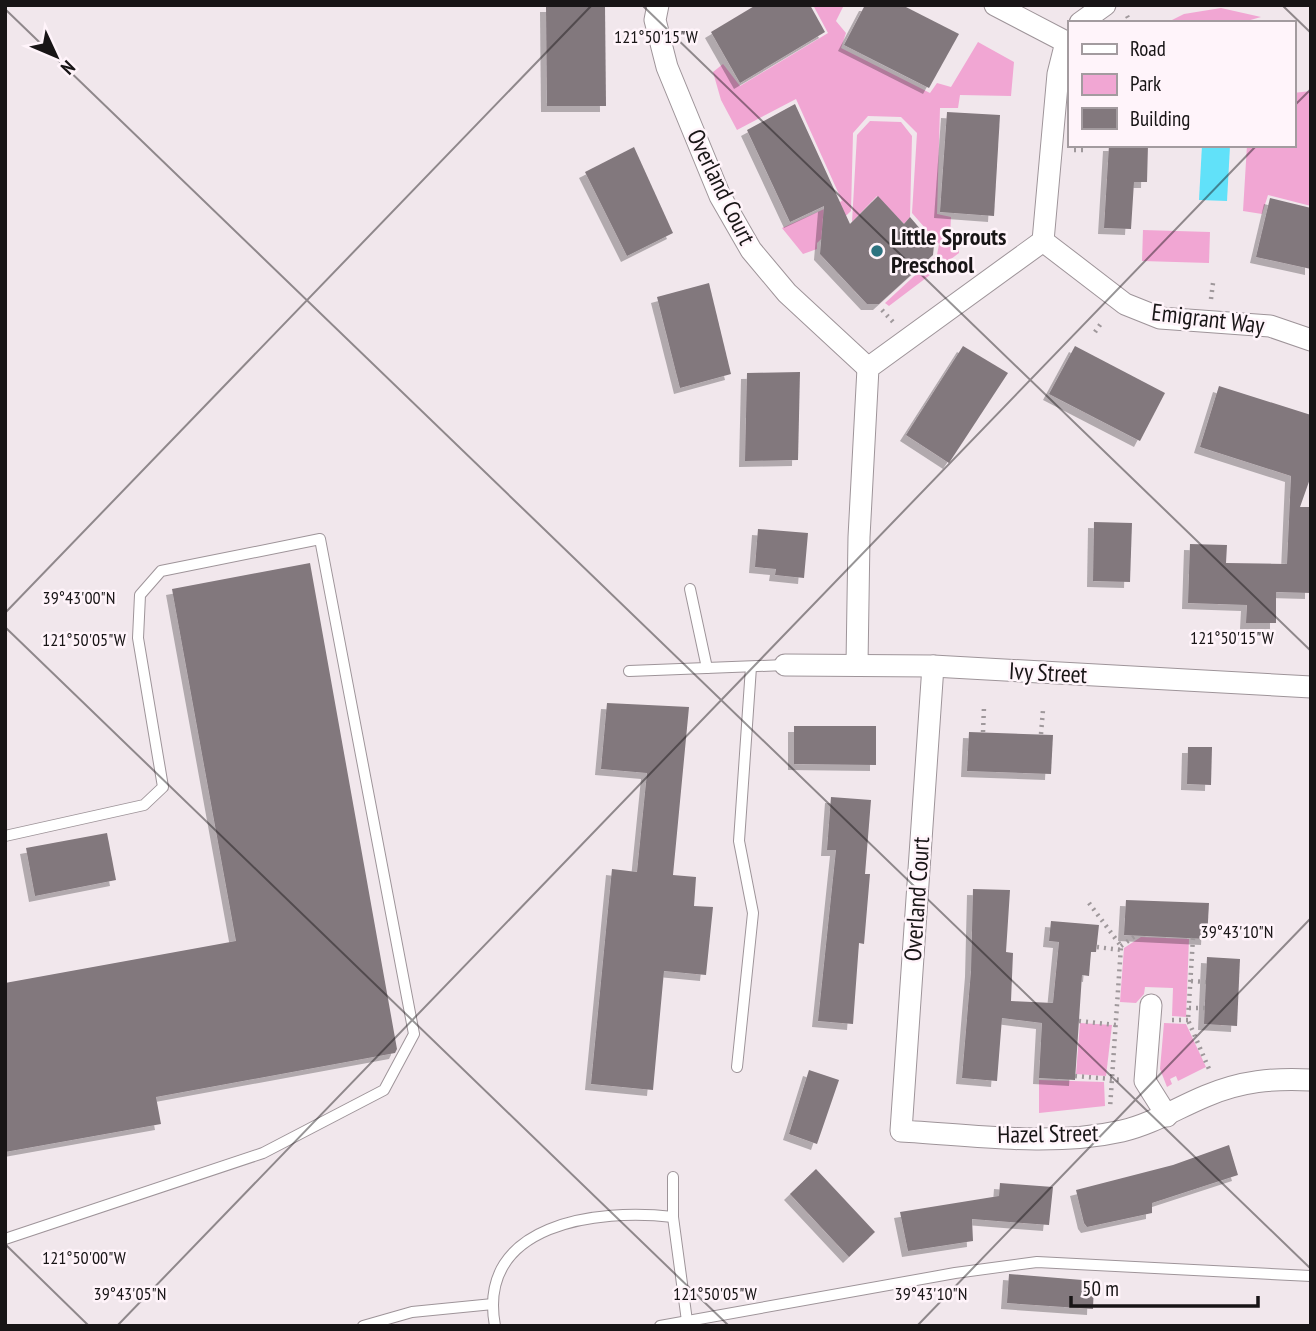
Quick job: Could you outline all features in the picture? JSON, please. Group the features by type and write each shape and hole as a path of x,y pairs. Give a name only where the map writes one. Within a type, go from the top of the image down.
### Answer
{"street":[{"name":"Overland Court","path":"658,5 655,20 667,67 720,196 751,250 787,293 869,368"},
{"path":"857,664 859,537 869,368 1042,241 1058,74 1068,40 995,5"},
{"path":"1083,21 1105,5"},
{"name":"Emigrant Way","path":"1042,241 1125,304 1160,318 1270,326 1311,340"},
{"name":"Ivy Street","path":"785,665 933,666 1311,687"},
{"name":"Overland Court","path":"901,1131 933,666"},
{"path":"1151,1005 1145,1081 1167,1116"},
{"name":"Hazel Street","path":"901,1131 1066,1138 1122,1131 1167,1116 1205,1096 1247,1082 1311,1080"}],"lane":[{"path":"5,836 144,805 163,787 138,638 140,595 162,572 320,539 415,1034 384,1090 263,1153 5,1239"},
{"path":"690,589 707,668"},
{"path":"629,671 785,665"},
{"path":"737,1068 753,913 739,841 751,667"},
{"path":"673,1177 673,1217 687,1321"},
{"path":"495,1326 493,1304 500,1268 520,1245 552,1227 598,1216 640,1213 673,1217"},
{"path":"660,1326 955,1273 1037,1262 1311,1276"},
{"path":"363,1326 412,1312 493,1304"}],"path":[{"path":"1127,16 1129,21"},
{"path":"1069,149 1087,150"},
{"path":"986,233 996,248"},
{"path":"1211,302 1213,283"},
{"path":"882,310 896,325"},
{"path":"1095,332 1102,323"},
{"path":"983,732 984,707"},
{"path":"1041,734 1043,710"},
{"path":"1089,903 1121,948 1110,1108"},
{"path":"1097,947 1121,948 1135,936"},
{"path":"1193,938 1188,1020 1209,1069"},
{"path":"1191,981 1206,982"},
{"path":"1189,1008 1205,1008"},
{"path":"1079,1021 1116,1025"},
{"path":"1076,1076 1113,1079"}],"green space":[{"path":"813,5 844,5 836,21 846,33 841,48 930,93 937,83 951,87 978,42 1014,62 1011,96 960,95 958,108 940,108 937,214 951,217 950,237 958,246 959,253 889,306 885,303 937,255 939,244 912,213 917,133 901,117 868,116 853,133 851,211 817,243 817,249 803,254 782,228 842,201 796,99 737,130 721,100 713,72 723,64 740,86 828,33"},
{"path":"1221,8 1261,17 1247,21 1170,21 1184,14"},
{"path":"1311,91 1311,206 1268,195 1262,214 1243,211 1247,147 1295,147 1295,93"},
{"path":"870,121 901,122 912,136 910,217 904,224 877,196 852,222 857,135"},
{"path":"1143,230 1210,232 1209,263 1142,261"},
{"path":"1141,937 1189,939 1186,1017 1172,1016 1173,988 1145,987 1144,994 1136,1003 1120,1002 1124,948"},
{"path":"1080,1023 1112,1025 1106,1076 1076,1074"},
{"path":"1164,1023 1186,1024 1206,1067 1178,1081 1176,1076 1170,1079 1172,1084 1167,1087 1160,1069"},
{"path":"1039,1080 1104,1082 1105,1106 1039,1113"}],"water":[{"path":"1202,147 1230,147 1227,201 1199,200"}],"building":[{"path":"756,5 810,5 825,32 740,83 711,32"},
{"path":"865,5 902,5 959,34 929,88 844,45"},
{"path":"546,6 605,6 606,106 547,106"},
{"path":"795,104 850,224 878,196 904,224 910,217 934,245 933,255 879,304 867,304 820,254 824,206 790,222 747,130"},
{"path":"947,112 1000,115 994,216 940,212"},
{"path":"634,147 673,233 627,256 585,172"},
{"path":"1109,147 1148,147 1147,182 1134,182 1131,229 1104,228"},
{"path":"1270,198 1311,208 1311,269 1256,257"},
{"path":"709,283 731,374 680,388 657,297"},
{"path":"963,346 1008,373 949,463 906,435"},
{"path":"1075,346 1165,393 1140,441 1049,394"},
{"path":"800,372 798,460 745,461 747,373"},
{"path":"1219,386 1311,415 1311,476 1300,507 1311,507 1311,593 1276,592 1276,623 1246,623 1247,605 1188,603 1190,544 1227,545 1226,563 1287,564 1291,476 1200,447"},
{"path":"1094,522 1132,523 1130,582 1093,581"},
{"path":"758,529 808,533 804,578 775,575 776,569 755,567"},
{"path":"310,563 397,1049 395,1053 156,1097 161,1124 5,1152 5,983 236,941 172,589"},
{"path":"607,703 689,707 673,875 696,877 694,906 713,907 706,975 664,971 653,1090 591,1084 612,869 637,872 647,773 601,769"},
{"path":"794,726 876,726 876,765 794,764"},
{"path":"969,732 1053,735 1051,774 967,771"},
{"path":"1188,747 1212,747 1211,785 1187,784"},
{"path":"831,797 871,800 865,874 870,874 864,944 859,943 853,1024 818,1021 836,850 827,850"},
{"path":"107,833 116,880 35,896 26,848"},
{"path":"973,889 1010,890 1006,952 1013,953 1011,1001 1053,1003 1059,942 1049,941 1051,921 1099,925 1096,952 1091,952 1089,976 1082,975 1075,1080 1039,1078 1042,1023 1002,1018 997,1081 962,1078 971,971"},
{"path":"1126,900 1209,903 1207,939 1124,935"},
{"path":"1207,957 1240,959 1237,1026 1204,1024"},
{"path":"809,1070 839,1080 817,1144 789,1134"},
{"path":"1229,1145 1238,1175 1152,1203 1152,1213 1087,1227 1084,1223 1076,1190 1173,1165"},
{"path":"816,1169 875,1232 849,1257 790,1194"},
{"path":"1000,1183 1053,1187 1049,1225 972,1219 973,1241 908,1251 900,1212 999,1196"},
{"path":"1009,1274 1094,1281 1093,1309 1007,1303"}],"place":[{"name":"Little Sprouts Preschool","path":"877,251"}]}
